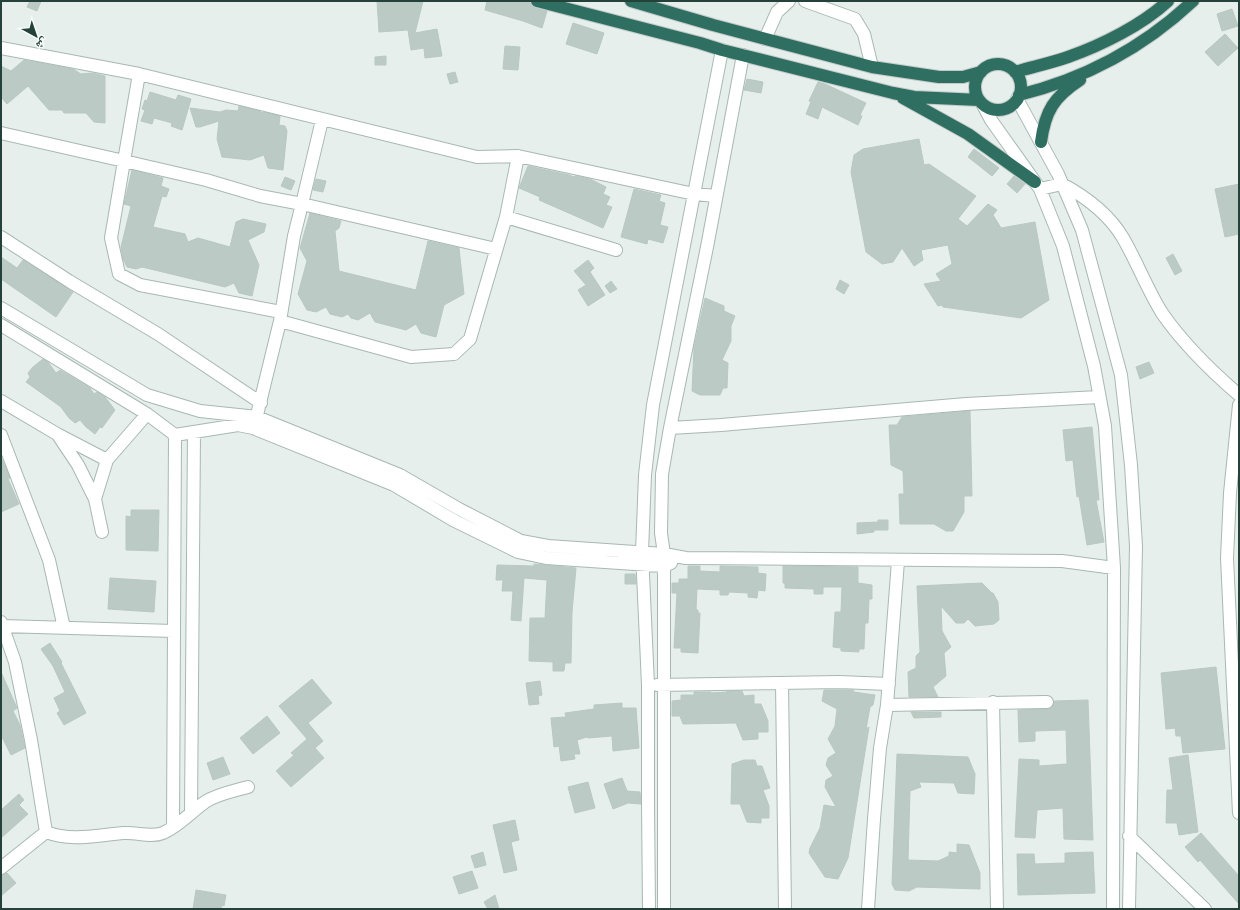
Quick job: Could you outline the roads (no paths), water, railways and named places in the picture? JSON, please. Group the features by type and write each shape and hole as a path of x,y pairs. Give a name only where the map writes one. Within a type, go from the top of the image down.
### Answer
{"highway":[{"path":"537,1 893,93 914,97 981,102 992,109 1002,110 1011,106 1018,97 1020,91 1020,81 1015,72 1007,66 998,65 988,66 981,72 976,79 975,85 975,90 981,102"},
{"path":"631,1 765,39 872,67 939,78 963,77 981,72"},
{"path":"1015,72 1067,58 1098,45 1140,22 1168,1"},
{"path":"1041,142 1044,124 1054,102 1067,89 1098,68 1145,40 1193,1"},
{"path":"1018,97 1049,88 1098,68"},
{"path":"893,93 968,134 1038,186"}],"street":[{"path":"765,39 777,12 789,1"},
{"path":"805,1 855,18 864,34 872,67"},
{"path":"1,48 140,74 477,157 518,156 694,194 716,196"},
{"path":"649,909 648,685 642,552 645,475 653,405 722,50"},
{"path":"664,909 664,560 661,533 662,474 743,55"},
{"path":"140,74 111,238 120,274 140,285 280,316 411,356 454,354 470,339 506,217 518,156"},
{"path":"1018,97 1062,184 1082,230 1122,375 1136,546 1129,909"},
{"path":"981,102 1038,186 1063,246 1094,366 1106,426 1114,568 1113,909"},
{"path":"255,422 261,403 280,316 294,236 322,120"},
{"path":"1,133 206,180 260,196 302,204 496,250"},
{"path":"1038,186 1062,184 1074,190 1096,206 1122,237 1153,297 1172,327 1202,362 1239,395"},
{"path":"506,217 616,250"},
{"path":"1,237 68,281 158,334 261,403"},
{"path":"1,308 147,395 200,411 255,422 400,475 459,509 521,540 548,546 642,552 664,560"},
{"path":"1,325 147,414 175,435 255,422 394,485 453,520 518,552 546,558 643,565 664,560 686,558 1062,562 1114,568"},
{"path":"670,428 966,404 1099,397"},
{"path":"1,401 57,434 107,460"},
{"path":"1239,405 1230,493 1227,558 1239,813"},
{"path":"96,499 107,460 147,414"},
{"path":"191,813 194,432"},
{"path":"57,434 78,466 96,499 102,532"},
{"path":"1,435 49,560 64,628"},
{"path":"173,827 175,435"},
{"path":"868,909 876,787 887,704 898,560"},
{"path":"46,832 31,740 16,662 2,624 64,628 174,631"},
{"path":"648,685 839,682 888,684"},
{"path":"782,683 785,909"},
{"path":"993,702 997,909"},
{"path":"887,704 1047,702"},
{"path":"46,832 57,837 70,838 123,833 157,835 173,827 206,802 218,795 248,787"},
{"path":"1,868 46,832"},
{"path":"1130,836 1205,909"}]}
